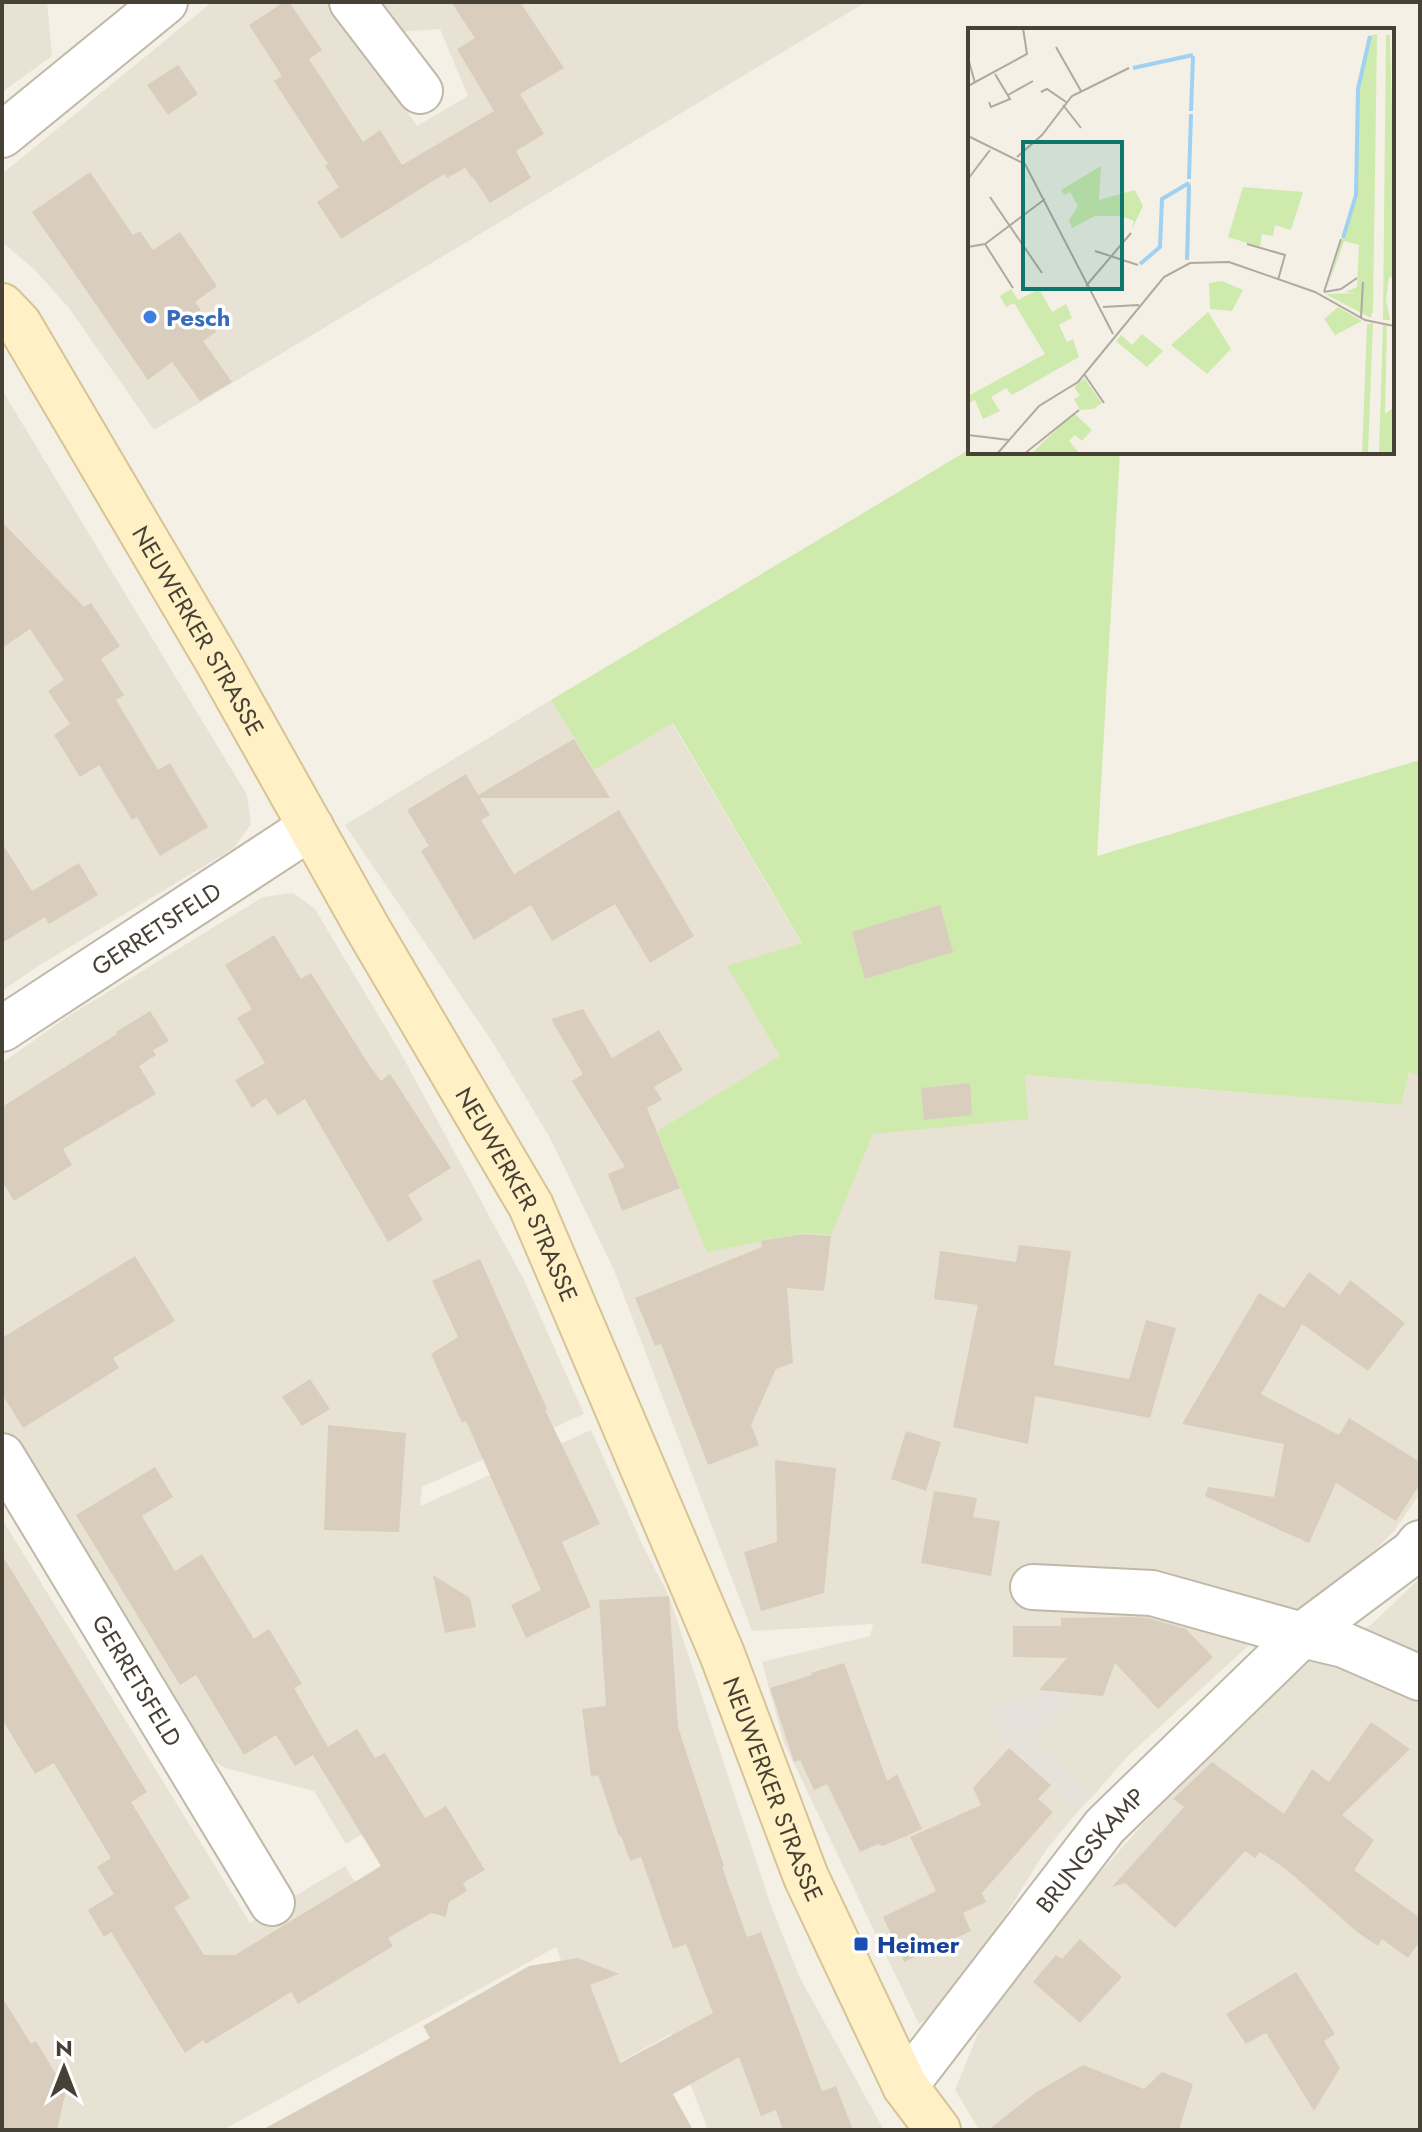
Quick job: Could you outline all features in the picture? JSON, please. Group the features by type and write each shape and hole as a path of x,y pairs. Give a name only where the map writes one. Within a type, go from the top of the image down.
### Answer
{"street":[{"path":"2,135 165,2"},
{"path":"352,2 420,91"},
{"name":"NEUWERKER STRASSE","path":"2,306 19,324 218,662 376,942 531,1206 722,1654 806,1877 905,2086 938,2130"},
{"name":"GERRETSFELD","path":"2,1029 311,827"},
{"name":"GERRETSFELD","path":"2,1456 272,1903"},
{"name":"BRUNGSKAMP","path":"905,2086 1105,1826 1302,1635 1413,1552 1420,1543"},
{"path":"1033,1587 1152,1593 1344,1645 1420,1678"}],"shaded area":[{"path":"2,2 47,2 52,56 2,92"},
{"path":"212,2 334,2 417,126 468,96 440,29 397,32 378,2 866,2 154,430 69,308 34,269 2,242 2,174"},
{"path":"2,390 247,795 251,824 234,848 2,991"},
{"path":"551,700 594,770 672,723 802,944 781,1056 657,1131 707,1251 804,1233 830,1235 873,1133 1027,1119 1025,1075 1401,1105 1409,1072 1420,1076 1420,1493 1395,1530 1353,1572 1319,1603 1283,1620 1140,1600 1260,1635 1128,1756 1092,1797 1033,1744 1078,1694 1020,1756 1079,1810 1046,1850 945,2012 942,2008 919,2024 784,1743 762,1662 870,1636 873,1624 752,1631 614,1270 550,1138 493,1043 345,825"},
{"path":"293,893 315,909 399,1050 524,1280 584,1414 422,1487 420,1506 591,1430 669,1596 771,1906 800,1978 884,2130 708,2130 671,2034 603,2071 556,1947 223,2130 2,2130 2,1519 250,1923 345,1866 355,1882 411,1847 393,1815 346,1844 314,1791 225,1768 195,1747 2,1427 2,1063 67,1017 263,897"},
{"path":"1420,1578 1420,1670 1351,1640 1373,1623"},
{"path":"1324,1648 1420,1692 1420,2130 978,2128 955,2090 981,2026 1061,1916 1169,1795"},
{"path":"1044,1692 1079,1694 1033,1744 1092,1797 1079,1810 1020,1756 994,1723 987,1707"}],"green space":[{"path":"968,450 968,454 1120,454 1097,856 1420,760 1420,1076 1409,1072 1401,1105 1025,1075 1028,1119 873,1134 831,1235 804,1233 707,1252 657,1131 780,1056 727,966 802,943 673,723 594,770 551,700"}],"building":[{"path":"284,2 289,2 322,50 309,59 363,142 380,130 402,165 494,111 457,49 475,38 451,2 520,2 564,68 520,94 544,134 516,151 531,178 490,203 465,168 447,178 444,174 341,239 317,202 339,187 325,166 328,164 274,81 282,76 249,25"},
{"path":"178,65 198,94 168,115 147,85"},
{"path":"90,172 133,235 140,231 153,250 180,232 217,286 195,302 216,332 203,341 232,382 200,401 172,362 148,380 32,212"},
{"path":"2,522 84,607 91,603 120,646 101,659 124,695 116,700 158,770 170,763 208,827 160,856 137,817 132,820 99,765 80,777 54,735 70,724 48,691 64,680 30,629 2,648"},
{"path":"574,739 610,798 480,798 490,815 481,820 514,874 619,810 694,936 650,963 615,904 552,941 531,905 474,940 421,851 429,846 407,810 466,774 478,795"},
{"path":"2,843 32,891 79,863 98,895 49,924 45,917 2,943"},
{"path":"940,905 953,952 865,979 852,932"},
{"path":"274,935 301,979 311,973 381,1081 390,1074 451,1168 408,1195 423,1220 388,1242 305,1099 278,1116 266,1098 252,1108 235,1080 265,1063 237,1018 252,1009 225,965"},
{"path":"583,1009 612,1058 659,1030 683,1070 654,1087 662,1100 647,1108 680,1188 622,1211 608,1174 625,1167 572,1081 583,1074 551,1019"},
{"path":"150,1011 169,1041 153,1050 156,1055 139,1066 156,1094 63,1149 72,1165 14,1201 2,1181 2,1107"},
{"path":"970,1083 972,1115 924,1120 921,1088"},
{"path":"804,1234 831,1236 824,1291 787,1288 793,1363 776,1369 751,1425 759,1445 708,1465 661,1344 655,1346 635,1298 762,1247 761,1241"},
{"path":"1019,1245 1071,1251 1054,1365 1129,1379 1146,1320 1176,1328 1150,1418 1035,1396 1028,1444 953,1427 978,1305 934,1299 940,1251 1016,1262"},
{"path":"135,1256 175,1321 113,1358 119,1368 23,1428 2,1394 2,1338"},
{"path":"480,1259 545,1410 600,1524 562,1542 591,1607 526,1638 511,1605 541,1590 466,1421 462,1423 431,1354 458,1337 432,1281"},
{"path":"1309,1272 1340,1295 1350,1280 1405,1323 1368,1371 1302,1324 1261,1394 1339,1435 1349,1418 1420,1462 1420,1484 1396,1521 1336,1483 1309,1543 1205,1496 1208,1487 1274,1497 1284,1444 1182,1424 1259,1293 1284,1308"},
{"path":"310,1379 330,1409 302,1426 282,1397"},
{"path":"328,1425 406,1433 399,1532 324,1530"},
{"path":"906,1431 941,1442 926,1491 891,1479"},
{"path":"775,1460 836,1468 824,1593 761,1611 744,1552 777,1542"},
{"path":"155,1467 173,1497 142,1516 175,1571 202,1554 254,1639 269,1629 302,1684 294,1688 328,1747 357,1729 375,1758 385,1753 425,1818 446,1806 485,1870 463,1883 467,1891 449,1902 446,1917 431,1913 388,1938 393,1946 298,2004 291,1992 206,2044 203,2040 185,2053 111,1932 104,1937 88,1910 114,1894 97,1867 111,1858 54,1763 35,1774 2,1719 2,1555 147,1792 131,1802 190,1898 174,1907 204,1955 235,1955 381,1866 313,1755 295,1766 276,1735 244,1755 196,1675 180,1685 76,1515"},
{"path":"934,1491 977,1498 973,1517 1000,1521 991,1576 921,1563"},
{"path":"433,1575 470,1598 476,1627 445,1633"},
{"path":"669,1596 678,1727 722,1867 747,1937 761,1932 822,2091 836,2086 853,2130 783,2130 776,2110 761,2116 739,2057 673,2094 693,2130 262,2130 430,2038 423,2026 529,1966 578,1958 619,1974 590,1985 620,2063 713,2013 686,1944 673,1949 641,1857 630,1861 598,1775 591,1777 582,1709 606,1706 599,1600"},
{"path":"1133,1617 1186,1629 1213,1657 1158,1709 1115,1663 1103,1696 1039,1690 1067,1658 1013,1657 1013,1626 1061,1626 1061,1618"},
{"path":"844,1663 887,1781 897,1774 922,1829 860,1852 827,1784 814,1790 800,1760 794,1762 770,1688"},
{"path":"1371,1722 1410,1749 1342,1815 1374,1840 1354,1870 1420,1918 1420,1941 1408,1958 1382,1939 1378,1946 1357,1932 1286,1869 1260,1852 1255,1858 1245,1851 1175,1928 1125,1883 1112,1887 1184,1807 1173,1799 1212,1762 1284,1814 1312,1769 1329,1782"},
{"path":"1009,1748 1051,1785 1038,1799 1053,1812 982,1893 986,1902 963,1913 971,1931 904,1962 883,1917 936,1891 910,1837 981,1805 973,1788"},
{"path":"1080,1939 1122,1977 1080,2023 1033,1982 1056,1955 1062,1959"},
{"path":"1296,1972 1335,2034 1324,2041 1340,2068 1314,2111 1266,2033 1246,2044 1226,2014"},
{"path":"2,1997 31,2044 36,2041 66,2091 57,2130 2,2130"},
{"path":"1083,2065 1144,2089 1162,2072 1193,2084 1179,2130 988,2130 1035,2093"}],"place":[{"name":"Pesch","path":"150,317"},
{"name":"Heimer","path":"861,1944"}]}
